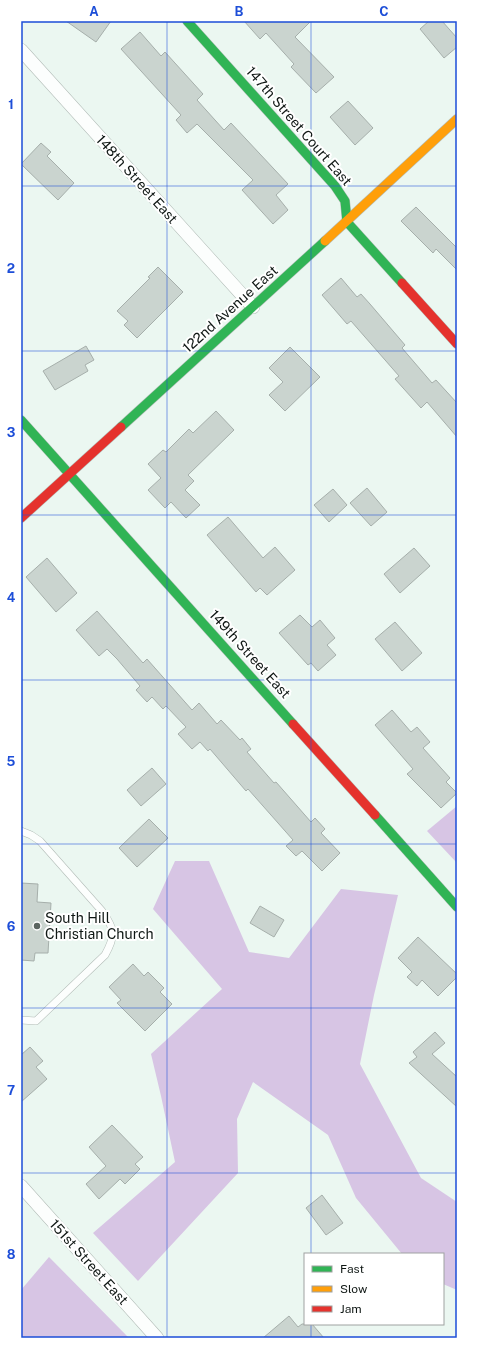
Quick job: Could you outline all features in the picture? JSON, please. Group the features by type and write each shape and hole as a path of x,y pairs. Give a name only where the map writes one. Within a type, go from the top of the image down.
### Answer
{"street":[{"name":"147th Street Court East","path":"187,21 335,186 345,201 347,222"},
{"name":"148th Street East","path":"21,50 253,307"},
{"name":"122nd Avenue East","path":"21,518 347,222 457,119"},
{"path":"347,222 457,344"},
{"name":"149th Street East","path":"21,420 457,907"},
{"name":"151st Street East","path":"21,1186 157,1338"}],"lane":[{"path":"21,832 40,841 102,910 110,923 113,934 112,944 105,955 36,1021 21,1020"}],"shaded area":[{"path":"457,806 457,863 427,831"},
{"path":"175,861 209,861 249,952 289,958 341,889 398,895 374,995 360,1064 421,1178 457,1202 457,1290 444,1284 444,1253 401,1253 356,1198 328,1135 253,1082 237,1119 238,1173 138,1281 93,1233 175,1162 151,1054 222,989 153,909"},
{"path":"49,1257 129,1338 21,1338 21,1290"}],"building":[{"path":"66,21 111,21 96,42"},
{"path":"244,21 311,21 295,37 334,77 316,93 291,67 294,64 266,33 260,39"},
{"path":"429,21 442,21 457,38 457,47 444,58 420,29"},
{"path":"140,32 161,56 165,52 203,94 197,100 224,130 231,123 288,184 276,195 288,210 273,224 242,190 253,180 197,124 187,133 176,120 181,115 121,49"},
{"path":"348,101 373,128 355,145 330,117"},
{"path":"41,143 51,152 47,156 74,183 58,200 21,164"},
{"path":"416,207 457,248 457,270 436,249 433,253 401,221"},
{"path":"158,267 183,292 137,338 124,325 128,321 117,311 150,278 148,277"},
{"path":"341,278 357,297 361,294 370,304 405,345 402,348 432,383 436,380 457,403 457,437 427,402 421,408 395,379 399,376 351,321 347,324 322,295"},
{"path":"86,346 94,360 85,365 88,371 55,390 43,371"},
{"path":"290,347 320,377 285,411 269,395 283,382 269,368"},
{"path":"216,411 234,430 188,475 194,481 185,490 200,505 186,518 171,502 165,508 148,490 161,478 148,464 163,450 166,452 189,429 193,433"},
{"path":"367,488 387,512 371,526 350,503"},
{"path":"333,489 347,505 329,522 314,505"},
{"path":"228,517 263,558 275,547 295,570 267,595 260,588 256,592 207,535"},
{"path":"414,548 430,566 400,593 384,574"},
{"path":"47,558 77,593 56,612 26,577"},
{"path":"97,611 143,663 147,659 192,710 199,703 217,724 221,720 240,740 242,738 251,749 247,752 274,783 276,782 311,822 315,818 325,829 321,833 340,853 322,871 302,851 296,856 286,846 293,840 248,789 246,791 210,749 208,751 200,742 192,749 178,734 186,727 166,706 163,709 152,697 147,702 136,690 140,686 117,659 107,649 99,656 76,630"},
{"path":"300,615 312,627 320,620 335,638 327,645 336,655 318,671 311,663 308,665 279,633"},
{"path":"395,622 422,653 402,671 375,639"},
{"path":"392,710 411,732 417,727 430,742 423,748 450,778 446,782 457,793 441,808 407,774 413,769 375,725"},
{"path":"152,768 166,784 141,806 127,790"},
{"path":"149,819 168,838 137,867 119,848"},
{"name":"South Hill Christian Church","path":"21,883 38,884 37,902 51,903 48,953 35,953 34,961 21,960"},
{"path":"260,906 284,920 274,937 250,923"},
{"path":"418,937 457,974 457,977 438,996 422,980 417,986 407,977 412,972 398,958"},
{"path":"133,964 144,976 148,972 164,988 160,992 172,1004 145,1031 117,1003 121,1000 109,987"},
{"path":"435,1032 445,1043 432,1054 457,1077 457,1107 409,1063 417,1057 413,1052"},
{"path":"30,1047 43,1061 36,1067 47,1079 21,1102 21,1055"},
{"path":"112,1125 143,1157 135,1164 140,1169 125,1184 120,1179 99,1199 86,1184 106,1166 89,1147"},
{"path":"322,1195 343,1223 326,1235 306,1208"},
{"path":"289,1316 298,1327 302,1324 313,1325 324,1338 263,1338"}],"traffic: fast":[{"path":"187,21 335,186 345,201 347,222 402,283"},
{"path":"121,427 325,241"},
{"path":"21,420 293,724"},
{"path":"375,815 457,907"}],"traffic: slow":[{"path":"325,241 457,119"}],"traffic: jam":[{"path":"402,283 457,344"},
{"path":"21,518 121,427"},
{"path":"293,724 375,815"}],"place":[{"name":"South Hill Christian Church","path":"37,926"}]}
